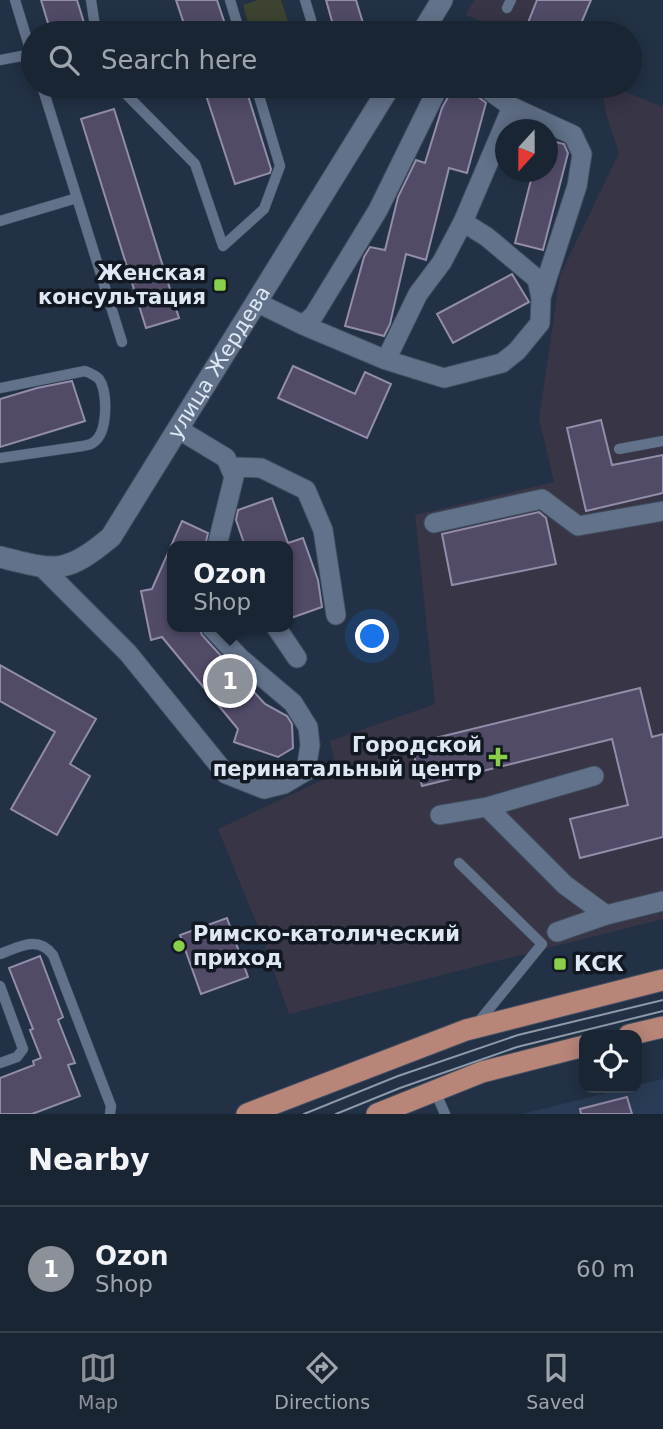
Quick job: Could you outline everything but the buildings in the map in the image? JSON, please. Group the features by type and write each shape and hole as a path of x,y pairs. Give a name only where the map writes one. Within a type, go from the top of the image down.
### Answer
{"main road":[{"path":"429,21 442,0"},
{"name":"улица Жердева","path":"0,557 43,568 70,565 90,555 111,537 383,98"},
{"path":"247,1114 474,1028 663,980"},
{"path":"642,1032 663,1027"},
{"path":"377,1114 482,1072 579,1047"}],"street":[{"path":"303,325 314,315 378,210 433,98"},
{"path":"500,98 512,107 573,135 582,154 577,186 541,298"},
{"path":"386,360 418,294 442,261 463,222 512,107"},
{"path":"257,302 303,325 386,360 444,378 502,363 517,351 540,323 541,298 537,279 487,237 463,222"},
{"path":"178,429 226,458 234,477 218,541"},
{"path":"230,467 261,468 306,491 323,530 336,615"},
{"path":"434,523 542,499 578,526 663,511"},
{"path":"223,524 232,541"},
{"path":"43,568 128,653 226,774 264,789 284,783 306,771 310,745 308,727 293,703 240,658 216,632"},
{"path":"279,632 297,658"},
{"path":"440,815 488,807 594,776"},
{"path":"488,807 565,885 606,915"},
{"path":"557,932 606,915 663,901"}],"lane":[{"path":"15,0 22,21"},
{"path":"91,0 94,21"},
{"path":"230,0 236,21"},
{"path":"306,0 312,21"},
{"path":"0,60 21,58"},
{"path":"46,98 122,342"},
{"path":"130,98 195,164 223,246 264,209 280,166 260,98"},
{"path":"0,221 77,198"},
{"path":"0,388 85,371 97,376 103,388 105,422 101,434 94,442 83,446 0,458"},
{"path":"620,449 663,441"},
{"path":"459,863 542,944 474,1028"},
{"path":"0,954 28,943 47,947 53,956 111,1105 110,1114"},
{"path":"0,986 23,1049 17,1057 0,1063"},
{"path":"435,1091 445,1114"}],"shaded area":[{"path":"475,0 537,0 529,21 482,21 465,15"},
{"name":"Городской перинатальный центр","path":"603,98 641,98 663,107 663,919 289,1014 260,932 218,829 337,773 330,741 435,704 415,515 554,482 539,419 560,275 619,153"},
{"path":"663,1079 663,1114 522,1114 607,1093 642,1093 642,1084"}],"green space":[{"path":"258,0 281,0 288,21 248,21 243,5"}],"tram line":[{"path":"304,1114 398,1076 518,1035 663,1000"},
{"path":"336,1114 400,1088 517,1047 663,1011"}],"place":[{"name":"Женская консультация","path":"220,285"},
{"name":"Ozon","path":"230,681"},
{"name":"Городской перинатальный центр","path":"498,757"},
{"name":"Римско-католический приход","path":"179,946"},
{"name":"КСК","path":"560,964"}]}
